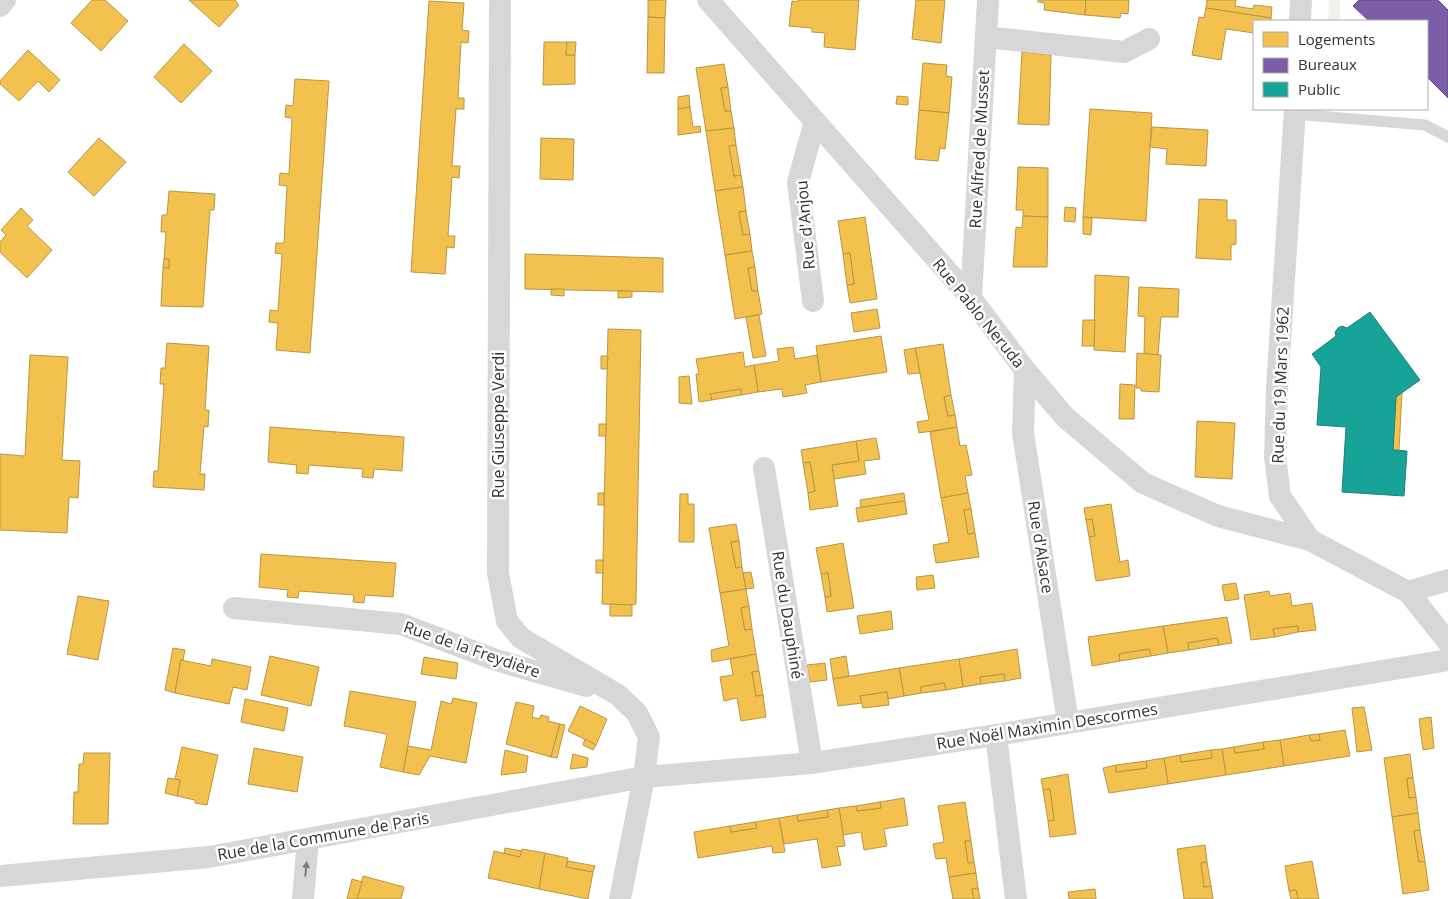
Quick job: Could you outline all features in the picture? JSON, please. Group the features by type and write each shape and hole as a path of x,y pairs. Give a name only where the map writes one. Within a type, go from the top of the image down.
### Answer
{"street":[{"path":"0,6 6,0"},
{"name":"Rue Giuseppe Verdi","path":"500,0 498,573 507,621 521,638 618,695 637,713 649,736 644,777 620,899"},
{"name":"Rue Pablo Neruda","path":"708,0 971,298 1025,370 1066,417 1143,483 1218,516 1310,540"},
{"name":"Rue Alfred de Musset","path":"971,298 988,0"},
{"path":"1300,20 1301,0"},
{"path":"986,37 1124,52 1148,39"},
{"name":"Rue du 19 Mars 1962","path":"1294,112 1277,388 1275,457 1280,496 1310,540 1408,592"},
{"name":"Rue d'Anjou","path":"814,301 798,182 815,121"},
{"name":"Rue d'Alsace","path":"1025,370 1023,432 1068,722"},
{"name":"Rue du Dauphiné","path":"764,468 812,763"},
{"path":"1448,580 1408,592 1448,642"},
{"name":"Rue de la Freydière","path":"234,608 401,624 496,660 618,695"},
{"name":"Rue Noël Maximin Descormes","path":"644,777 812,763 996,735 1448,660"},
{"path":"996,735 1016,899"},
{"name":"Rue de la Commune de Paris","path":"0,876 210,857 644,777"},
{"path":"303,899 308,839"}],"lane":[{"path":"1294,112 1425,124 1448,137"}],"shaded area":[{"path":"1329,0 1340,0 1340,20 1328,20"}],"building: Logements":[{"path":"92,0 105,0 128,21 101,51 71,23"},
{"path":"189,0 235,0 239,5 219,27"},
{"path":"648,0 666,0 665,18 648,17"},
{"path":"798,0 859,0 855,50 824,47 825,33 812,32 812,28 789,26 792,1 797,2"},
{"path":"916,0 945,0 941,43 912,39"},
{"path":"1038,0 1086,0 1085,15 1044,10 1045,3 1038,2"},
{"path":"1086,0 1129,0 1128,14 1121,13 1120,18 1085,15"},
{"path":"1207,0 1236,0 1235,6 1253,9 1254,5 1272,7 1271,18 1206,8"},
{"path":"429,1 464,3 462,30 469,31 468,43 461,42 458,98 464,98 464,109 456,109 452,166 460,166 459,178 452,177 448,236 455,236 454,248 447,247 445,274 411,272"},
{"path":"1206,8 1271,18 1271,20 1253,20 1253,33 1226,29 1221,60 1192,55 1199,17 1204,18"},
{"path":"648,17 665,18 664,73 647,73"},
{"path":"544,42 567,42 566,55 575,55 575,84 543,85"},
{"path":"567,42 576,42 575,55 566,55"},
{"path":"184,44 212,71 181,103 154,77"},
{"path":"28,50 60,80 49,92 38,81 19,101 0,84 0,81"},
{"path":"1022,52 1051,55 1049,125 1018,124"},
{"path":"923,63 947,65 946,76 952,77 949,113 919,110"},
{"path":"724,64 728,87 721,88 725,111 731,111 734,128 706,131 696,68"},
{"path":"295,79 329,81 310,353 276,350 278,323 269,322 270,310 278,311 282,254 275,253 276,243 284,243 287,186 279,185 280,173 289,174 292,118 285,117 286,105 293,106"},
{"path":"728,87 731,111 725,111 721,88"},
{"path":"689,95 690,107 678,109 678,97"},
{"path":"897,96 908,97 908,105 896,104"},
{"path":"690,107 693,127 700,126 701,132 678,135 678,109"},
{"path":"1090,109 1152,113 1146,221 1083,217"},
{"path":"919,110 949,113 945,149 940,148 938,161 915,159"},
{"path":"1152,127 1208,130 1206,166 1166,164 1167,149 1150,147"},
{"path":"734,128 736,145 729,146 734,176 741,175 743,187 715,191 706,131"},
{"path":"99,138 126,162 94,196 68,172"},
{"path":"541,138 574,139 573,180 540,179"},
{"path":"736,145 741,175 734,176 729,146"},
{"path":"1018,167 1048,168 1048,217 1023,216 1023,210 1016,210"},
{"path":"743,187 746,211 739,212 743,235 750,234 752,251 725,255 715,191"},
{"path":"169,191 215,194 214,210 210,210 203,307 161,306 163,267 169,268 169,259 164,259 166,232 161,232 162,215 167,215"},
{"path":"1199,199 1227,200 1227,220 1236,220 1236,244 1231,245 1231,260 1196,258"},
{"path":"1065,207 1076,208 1075,222 1064,221"},
{"path":"21,208 33,220 27,226 52,250 27,278 0,252 0,242 6,235 1,230"},
{"path":"746,211 750,234 743,235 739,212"},
{"path":"1023,216 1048,217 1047,267 1013,267 1016,227 1022,228"},
{"path":"865,217 877,299 850,303 847,285 854,284 850,253 843,254 838,221"},
{"path":"1083,217 1092,218 1091,235 1083,234"},
{"path":"752,251 755,267 748,268 752,291 758,291 762,314 735,319 725,255"},
{"path":"850,253 854,284 847,285 843,254"},
{"path":"525,254 663,258 663,292 525,289"},
{"path":"164,259 169,259 169,268 163,267"},
{"path":"755,267 758,291 752,291 748,268"},
{"path":"1095,275 1129,277 1125,352 1094,350"},
{"path":"1139,287 1179,289 1178,317 1161,317 1158,355 1144,354 1145,317 1138,316"},
{"path":"551,289 564,289 564,296 551,295"},
{"path":"618,291 632,291 632,297 618,298"},
{"path":"877,309 880,328 854,332 851,313"},
{"path":"759,315 766,356 753,358 746,317"},
{"path":"1083,320 1095,320 1094,346 1082,346"},
{"path":"608,329 641,330 636,604 632,605 602,604"},
{"path":"881,336 887,372 821,382 816,346"},
{"path":"167,343 209,346 205,410 209,410 208,427 204,426 200,474 205,474 204,490 153,487 154,471 158,471 164,384 160,384 161,368 165,368"},
{"path":"943,344 951,395 944,397 948,416 955,415 957,427 919,433 917,422 929,420 915,348"},
{"path":"793,347 795,359 817,355 821,382 805,385 807,393 783,397 782,389 758,392 754,365 779,361 777,349"},
{"path":"915,348 920,373 908,374 904,350"},
{"path":"743,352 745,367 754,365 758,392 741,395 741,389 710,394 712,400 699,402 696,374 699,374 696,359"},
{"path":"1137,353 1161,355 1159,392 1141,391 1141,388 1136,388"},
{"path":"30,355 68,357 62,460 80,461 78,498 69,497 67,533 0,530 0,454 25,456"},
{"path":"601,356 608,356 607,369 601,369"},
{"path":"689,376 692,404 679,403 679,377"},
{"path":"1120,384 1135,385 1134,419 1119,419"},
{"path":"741,389 741,395 712,400 710,394"},
{"path":"1402,392 1399,450 1393,450 1396,397"},
{"path":"951,395 955,415 948,416 944,397"},
{"path":"1197,421 1235,423 1232,479 1195,477"},
{"path":"599,424 606,424 606,436 599,436"},
{"path":"270,427 404,437 402,471 374,469 373,478 362,477 363,469 309,465 308,474 296,473 297,465 268,462"},
{"path":"957,427 960,446 966,445 972,475 965,476 968,493 941,498 930,432"},
{"path":"876,438 880,459 864,461 866,474 834,479 832,465 859,461 856,441"},
{"path":"856,441 859,461 832,465 838,506 810,510 808,493 815,491 810,462 803,463 801,450"},
{"path":"810,462 815,491 808,493 803,463"},
{"path":"598,493 604,493 604,505 598,505"},
{"path":"904,493 905,501 861,508 860,500"},
{"path":"968,493 971,509 964,510 968,534 975,533 979,557 936,563 933,545 949,542 941,498"},
{"path":"680,494 688,494 688,504 694,504 694,542 679,542"},
{"path":"905,501 907,514 858,522 856,508"},
{"path":"1111,504 1120,562 1128,560 1130,576 1096,581 1089,537 1095,536 1092,519 1086,520 1084,508"},
{"path":"971,509 975,533 968,534 964,510"},
{"path":"1092,519 1095,536 1089,537 1086,520"},
{"path":"736,524 739,541 731,542 736,568 742,567 746,589 720,593 709,528"},
{"path":"739,541 742,567 736,568 731,542"},
{"path":"843,543 854,608 827,612 825,597 831,596 828,573 821,574 816,548"},
{"path":"261,554 396,563 393,597 365,595 364,603 353,602 354,595 299,591 298,598 287,597 288,590 259,587"},
{"path":"596,560 603,560 603,573 596,573"},
{"path":"751,572 754,588 746,589 743,573"},
{"path":"828,573 831,596 825,597 821,574"},
{"path":"933,575 935,588 917,590 916,577"},
{"path":"1236,583 1239,599 1225,601 1222,585"},
{"path":"746,589 749,606 741,608 745,630 752,629 756,654 712,662 711,650 729,646 720,593"},
{"path":"1269,591 1270,596 1290,593 1292,606 1312,603 1316,630 1298,632 1298,626 1273,629 1275,637 1251,640 1244,595"},
{"path":"78,596 109,601 98,660 67,654"},
{"path":"610,604 632,605 632,616 610,616"},
{"path":"749,606 752,629 745,630 741,608"},
{"path":"891,611 893,629 860,634 857,616"},
{"path":"1227,617 1232,643 1219,645 1217,638 1188,643 1189,650 1168,653 1163,626"},
{"path":"1163,626 1168,653 1151,656 1149,649 1119,654 1120,661 1092,666 1088,637"},
{"path":"1298,626 1298,632 1275,637 1273,629"},
{"path":"1217,638 1219,645 1189,650 1188,643"},
{"path":"173,648 185,650 183,660 181,660 175,693 165,690"},
{"path":"1017,649 1021,678 1005,681 1004,674 980,677 981,684 963,687 959,659"},
{"path":"1149,649 1151,656 1120,661 1119,654"},
{"path":"756,654 759,671 752,672 756,696 763,695 766,717 741,721 737,698 724,701 720,677 733,675 730,659"},
{"path":"270,656 319,667 311,706 261,695"},
{"path":"846,656 849,676 833,679 830,659"},
{"path":"424,657 458,663 456,679 421,674"},
{"path":"212,659 251,667 247,690 233,687 229,704 175,693 181,660 211,666"},
{"path":"959,659 963,687 946,690 944,683 920,687 922,693 904,696 899,668"},
{"path":"825,663 827,680 810,682 807,665"},
{"path":"899,668 904,696 888,699 887,692 860,696 862,703 838,706 833,679"},
{"path":"759,671 763,695 756,696 752,672"},
{"path":"1004,674 1005,681 981,684 980,677"},
{"path":"944,683 946,690 922,693 920,687"},
{"path":"350,691 416,702 403,772 380,767 387,734 344,726"},
{"path":"887,692 889,705 863,708 860,696"},
{"path":"453,698 477,703 466,763 430,756 419,775 403,772 408,746 431,750 441,701 451,704"},
{"path":"245,699 288,708 284,731 241,722"},
{"path":"516,702 534,706 532,717 539,719 541,715 549,717 548,721 560,724 551,757 506,744"},
{"path":"580,706 607,719 596,745 568,731"},
{"path":"1364,707 1372,750 1357,752 1352,708"},
{"path":"1431,717 1434,748 1423,750 1419,719"},
{"path":"560,724 565,725 557,758 551,757"},
{"path":"1345,730 1350,756 1284,766 1280,740 1309,735 1311,741 1320,740 1319,734"},
{"path":"1319,734 1320,740 1311,741 1309,735"},
{"path":"585,739 596,745 593,750 583,745"},
{"path":"1280,740 1284,766 1226,775 1222,749 1234,747 1235,753 1264,749 1263,742"},
{"path":"1263,742 1264,749 1235,753 1234,747"},
{"path":"182,747 218,755 207,805 195,803 195,800 177,796 180,780 175,779"},
{"path":"254,748 303,757 297,792 248,784"},
{"path":"1222,749 1226,775 1168,784 1164,758 1180,755 1181,762 1212,758 1211,750"},
{"path":"505,750 528,756 526,772 501,775"},
{"path":"1211,750 1212,758 1181,762 1180,755"},
{"path":"84,753 110,753 108,824 73,824 74,792 78,792 79,764 83,764"},
{"path":"573,754 588,758 587,767 570,769"},
{"path":"1410,754 1413,778 1407,778 1409,798 1416,797 1418,813 1392,817 1384,758"},
{"path":"1164,758 1168,784 1109,793 1103,768 1116,765 1116,772 1147,768 1146,761"},
{"path":"1146,761 1147,768 1116,772 1116,765"},
{"path":"1068,774 1076,834 1050,837 1048,821 1054,820 1050,789 1043,790 1041,779"},
{"path":"168,778 180,780 177,796 165,793"},
{"path":"1407,778 1413,778 1416,797 1409,798"},
{"path":"1050,789 1054,820 1048,821 1043,790"},
{"path":"904,798 908,825 884,829 887,846 864,850 861,832 843,835 839,808 856,806 857,811 881,808 880,802"},
{"path":"880,802 881,808 857,811 856,806"},
{"path":"965,802 971,841 965,841 968,863 974,862 976,873 949,877 946,858 936,859 933,844 944,842 938,806"},
{"path":"839,808 845,846 837,847 841,865 822,868 817,839 784,844 779,818 797,815 798,821 828,817 827,810"},
{"path":"827,810 828,817 798,821 797,815"},
{"path":"1418,813 1420,830 1414,831 1419,862 1425,861 1429,890 1403,894 1392,817"},
{"path":"779,818 785,852 773,853 772,846 698,858 694,832 730,826 731,832 757,828 755,822"},
{"path":"755,822 757,828 731,832 730,826"},
{"path":"1420,830 1425,861 1419,862 1414,831"},
{"path":"965,841 971,841 974,862 968,863"},
{"path":"1205,845 1207,862 1201,863 1204,887 1211,886 1213,899 1184,899 1177,849"},
{"path":"505,848 522,851 520,857 504,854"},
{"path":"522,849 545,853 539,889 488,878 494,851 520,857"},
{"path":"545,853 568,858 566,867 593,872 588,899 539,889"},
{"path":"568,861 595,866 593,872 566,867"},
{"path":"1312,861 1319,899 1298,899 1296,890 1289,891 1285,866"},
{"path":"1207,862 1211,886 1204,887 1201,863"},
{"path":"976,873 978,888 972,889 974,899 953,899 949,877"},
{"path":"363,876 404,887 401,899 357,899"},
{"path":"352,879 362,882 357,899 347,899"},
{"path":"978,888 980,899 974,899 972,889"},
{"path":"1095,889 1096,899 1069,899 1068,892"},
{"path":"1296,890 1298,899 1291,899 1289,891"}],"building: Bureaux":[{"path":"1359,0 1438,0 1448,10 1448,98 1428,78 1428,20 1368,20 1353,6"}],"building: Public":[{"path":"1370,312 1420,380 1396,397 1393,450 1407,451 1404,496 1342,492 1346,427 1317,425 1321,367 1312,354 1336,336 1335,332 1338,328 1342,326 1347,328"}]}
